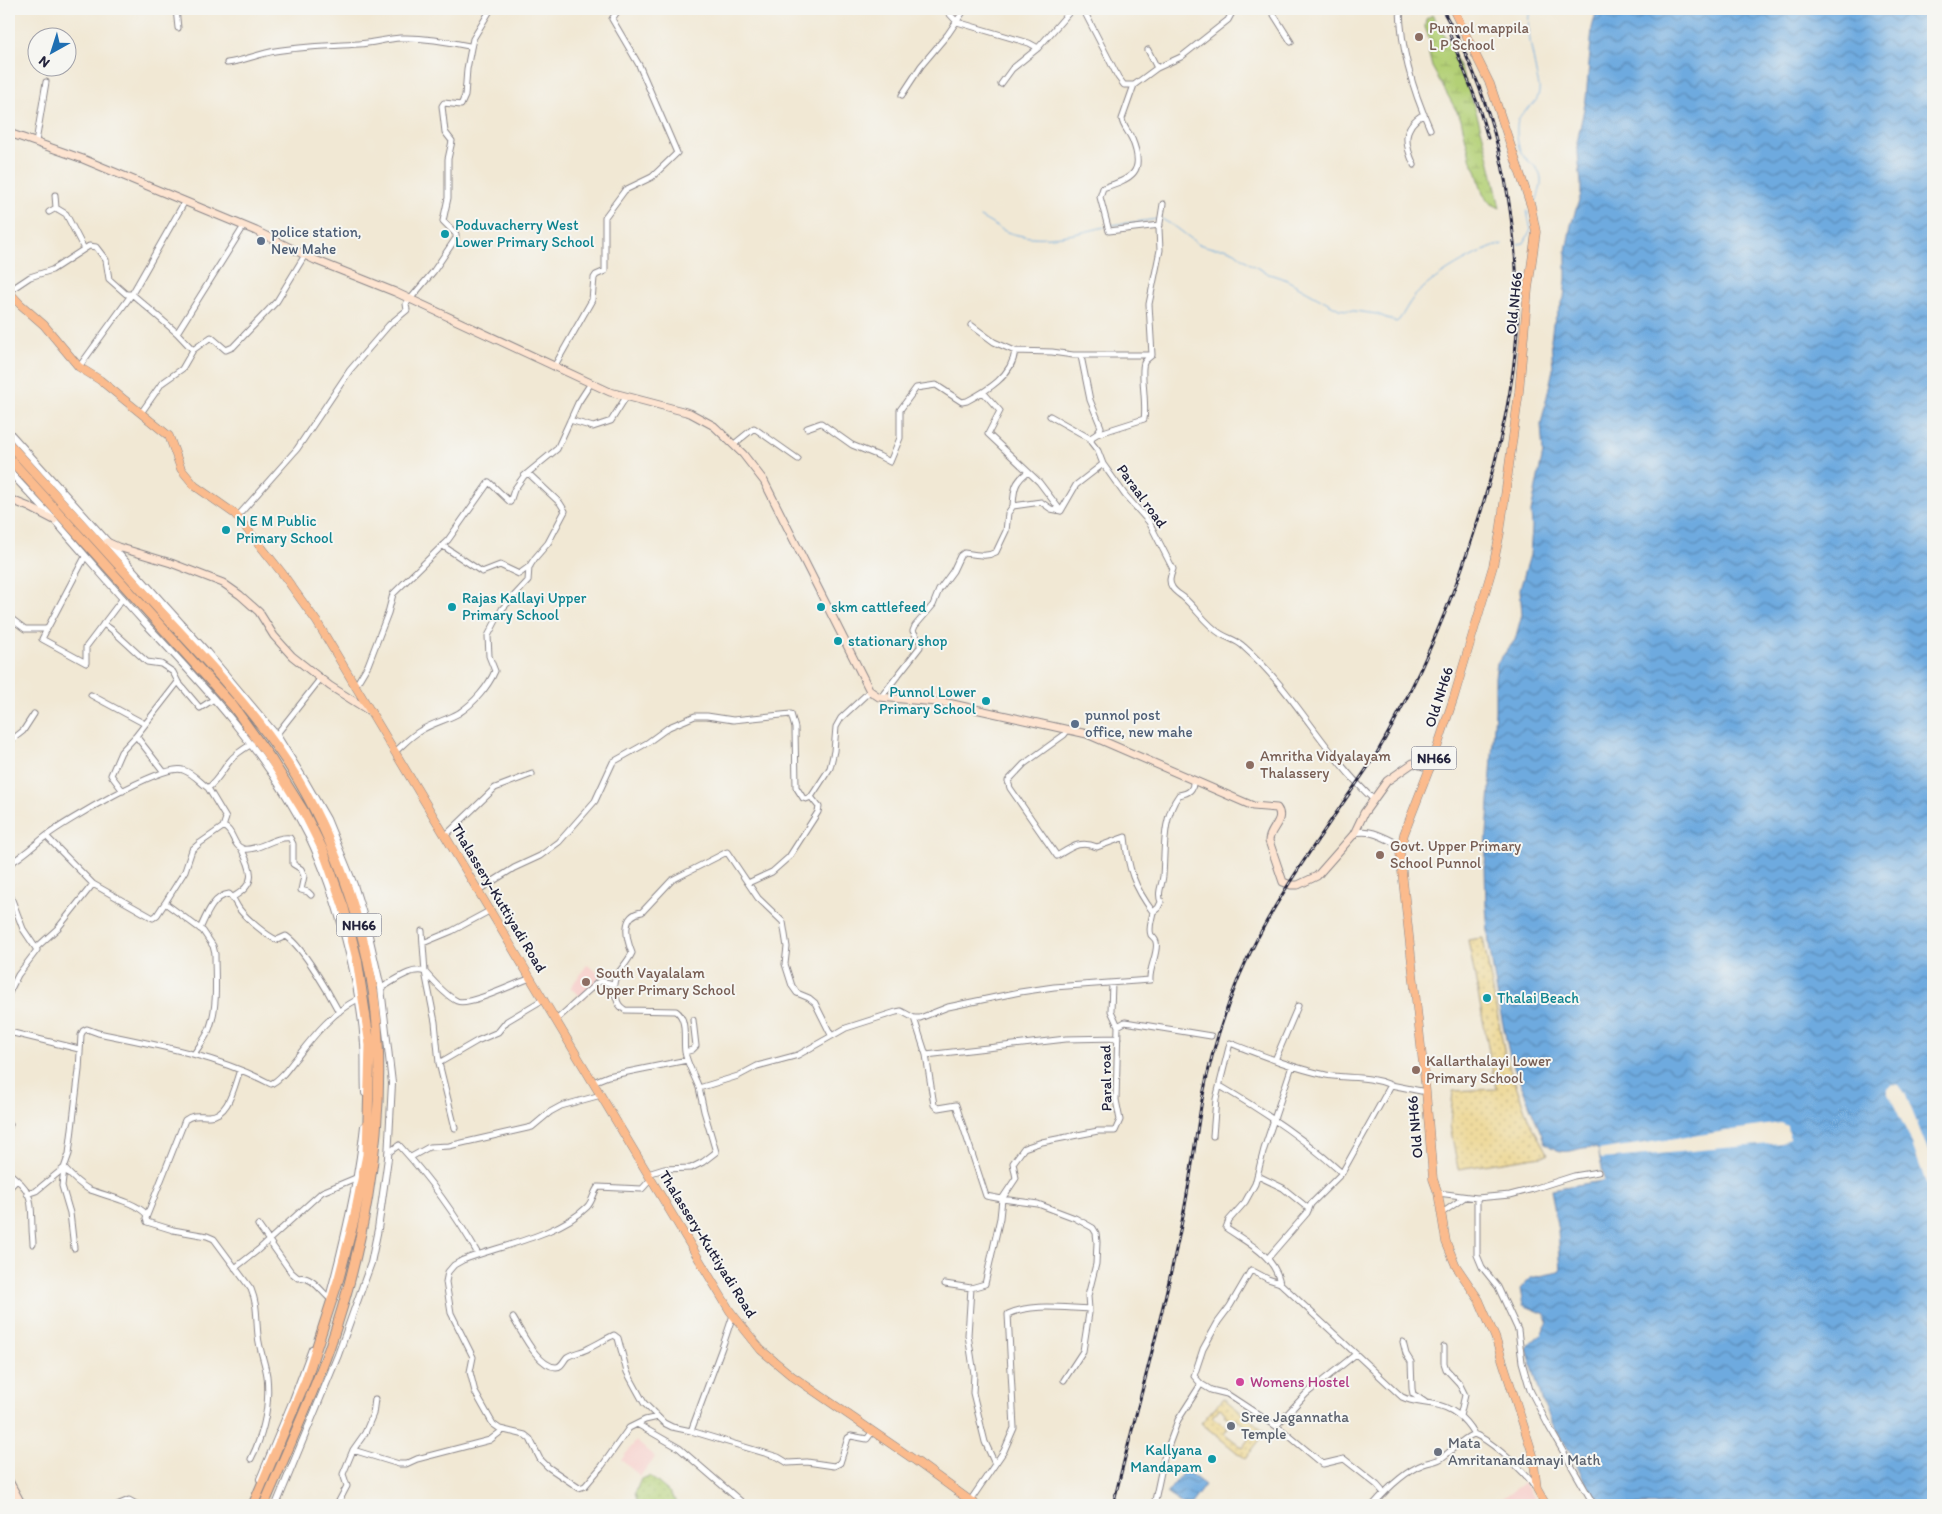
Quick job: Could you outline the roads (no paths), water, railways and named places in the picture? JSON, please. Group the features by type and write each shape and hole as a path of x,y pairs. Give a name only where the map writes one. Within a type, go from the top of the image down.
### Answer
{"highway":[{"name":"NH66","path":"9,444 225,683 257,721 286,761 306,795 331,847 357,919 368,958 378,1038 379,1104 364,1224 329,1349 264,1505"},
{"name":"NH66","path":"9,458 233,706 271,759 304,812 323,850 344,908 357,959 370,1045 367,1155 354,1220 343,1261 306,1380 253,1505"}],"main road":[{"name":"Old NH66","path":"1453,9 1490,84 1528,197 1536,232 1528,289 1519,392 1500,533 1493,566 1454,698 1430,768 1404,834 1400,852 1434,1179 1446,1242 1456,1266 1479,1300 1495,1337 1533,1455 1537,1489 1546,1505"},
{"path":"9,133 83,159 244,226 305,255 411,300 591,384 626,397 690,413 714,426 743,454 764,481 870,691 881,697 948,703 1087,734 1253,806 1277,808 1280,816 1269,836 1269,840 1280,878 1283,882 1298,885 1317,876 1354,833 1364,813 1387,781 1408,765 1417,763 1430,768"},
{"name":"Thalassery-Kuttiyadi Road","path":"9,292 44,325 79,367 100,380 169,436 181,469 195,486 237,517 282,573 317,622 374,714 733,1315 761,1350 792,1376 873,1431 971,1504"},
{"path":"9,499 29,506 54,520"},
{"path":"107,542 171,563 223,583 259,612 282,646 292,656 374,714"},
{"path":"9,1481 22,1505"}],"street":[{"path":"176,9 178,28"},
{"path":"237,517 298,449 350,370 389,325 407,310 406,304 411,300 456,238 456,234 443,221 448,198 448,159 452,141 445,132 442,106 444,103 461,104 465,96 467,69 473,38 491,9"},
{"path":"554,366 592,300 594,278 605,271 605,217 626,190 652,177 677,153 639,65 612,18 619,9"},
{"path":"945,9 957,22 1029,43 1038,48"},
{"path":"902,95 921,66 966,9"},
{"path":"1001,84 1012,69 1038,48 1072,9"},
{"path":"1083,9 1120,81 1124,85 1134,85"},
{"path":"1272,9 1291,42"},
{"path":"1400,9 1400,21 1409,70 1430,129"},
{"path":"1161,220 1109,231 1100,197 1103,188 1125,181 1138,168 1139,161 1132,139 1122,124 1122,118 1134,85 1157,68 1168,65 1195,47 1228,20 1231,10"},
{"path":"226,63 241,61 274,51 366,44 402,38 428,38 471,48"},
{"path":"1148,50 1157,68"},
{"path":"36,142 46,82"},
{"path":"1414,165 1406,144 1408,132 1414,122 1424,114"},
{"path":"55,195 56,208"},
{"path":"79,367 132,294 184,201"},
{"path":"1152,355 1149,304 1160,250 1163,204"},
{"path":"49,212 56,208"},
{"path":"56,208 66,214 84,249"},
{"path":"177,333 244,226"},
{"path":"9,292 30,278 52,270 89,246 96,247 106,260 109,279 126,294 132,294 177,333 193,350"},
{"path":"141,413 162,383 182,369 193,350 211,337 226,350 233,346 277,301 305,255"},
{"path":"971,325 994,342 1015,351 1052,352 1081,356 1152,355"},
{"path":"807,428 821,423 852,445 890,462 900,438 900,410 916,388 936,385 962,402 995,384 1013,362 1015,351"},
{"path":"1097,434 1144,419 1145,387 1143,368 1145,361 1152,355"},
{"path":"1081,356 1090,400 1101,427 1091,439"},
{"path":"356,685 368,665 388,613 393,594 443,546 489,482 510,502 514,490 528,473 557,449 570,420 591,384"},
{"path":"983,392 1000,411 988,434 1039,482 1061,511"},
{"path":"570,420 593,427 611,421 626,397"},
{"path":"1050,416 1091,439 1103,464"},
{"path":"733,445 754,428 798,459"},
{"path":"9,432 65,492 107,542 206,651 276,736 327,819 354,885 368,927 381,988 392,1083 388,1152 382,1205 371,1263 338,1355 276,1505"},
{"name":"Paraal road","path":"1061,511 1076,485 1103,464 1153,530 1173,569 1170,580 1173,589 1222,635 1238,641 1266,668 1342,767 1374,800"},
{"path":"9,471 214,698 252,744 279,783 309,838 341,925 358,999 364,1043 364,1126 358,1177 349,1220 328,1298 293,1400 272,1445 249,1505"},
{"path":"881,697 920,648 920,642 913,630 933,606 939,590 953,571 960,556 964,553 979,556 990,555 996,552 1006,531 1008,514 1013,506 1014,486 1028,472"},
{"path":"443,546 482,572 500,565 519,574 530,566 548,544 565,511 560,503 528,473"},
{"path":"1013,506 1040,502 1051,509 1061,511"},
{"path":"85,557 42,639 86,663 86,647 123,598"},
{"path":"396,751 418,732 459,713 474,701 491,682 495,672 489,656 488,636 502,609 528,581 530,566"},
{"path":"9,617 25,629 47,629"},
{"path":"103,624 147,662 161,664 174,672 178,682 200,708 214,698"},
{"path":"276,736 321,678"},
{"path":"122,791 111,775 121,752 136,736 178,682"},
{"path":"479,890 514,868 540,856 558,842 596,801 613,762 647,743 669,727 695,716 733,720 791,714 795,728 796,787 803,798 811,797 830,768 836,727 841,718 870,691"},
{"path":"91,695 145,724"},
{"path":"9,742 23,731 34,714"},
{"path":"1068,730 1064,735 1024,764 1008,781 1013,793 1057,856 1073,845 1090,844 1097,847 1125,837 1130,872 1134,882 1153,912"},
{"path":"136,736 164,772"},
{"path":"208,788 235,756 252,744"},
{"path":"9,864 33,848 46,836 99,803 164,772 182,769 193,775 208,788 226,818 223,827 192,850 185,870 157,915 153,918 93,884 46,836"},
{"path":"446,835 495,788 532,774"},
{"path":"700,1088 738,1076 757,1066 798,1055 810,1050 831,1035 862,1022 896,1012 905,1012 914,1018 920,1018 948,1007 1020,992 1054,987 1150,980 1149,970 1156,950 1156,941 1151,934 1150,926 1153,912 1161,902 1158,894 1162,880 1170,811 1179,795 1190,792 1194,786 1193,780"},
{"path":"748,883 772,872 789,858 818,812 819,807 811,797"},
{"path":"223,827 227,828 236,843 242,848 250,870 251,877 249,883 243,891 233,897"},
{"path":"1354,833 1363,830 1402,846"},
{"path":"242,848 246,849 284,837 290,838 293,844 293,864 303,872 304,876 301,890 311,895"},
{"path":"658,1416 630,1428 585,1486 579,1488 548,1467 540,1459 530,1439 525,1435 503,1430 494,1424 475,1392 470,1372 473,1357 448,1302 446,1282 448,1272 454,1265 478,1254 529,1238 568,1220 588,1206 598,1187 642,1189 649,1176 664,1169 691,1168 704,1162 716,1152 704,1111 700,1088 687,1060 681,1014 676,1011 625,1010 618,1005 613,984 632,953 626,939 630,918 635,913 642,912 672,880 727,852 758,898 783,922 787,947 785,964 792,986 796,993 809,998 816,1004 831,1035"},
{"path":"9,857 14,861"},
{"path":"9,993 18,975 36,952 36,948 58,928 93,884"},
{"path":"9,892 24,929 36,948"},
{"path":"200,929 216,900 229,894 233,897 241,911 268,936 277,940 286,936 298,947 340,1012"},
{"path":"165,903 200,929 210,941 215,954 214,1006 209,1029 194,1054"},
{"path":"423,943 452,931 491,910"},
{"path":"422,931 425,972 435,1022 439,1063 455,1128"},
{"path":"381,988 414,971 420,970 425,972 456,1000 464,1002 476,1000 531,978"},
{"path":"556,1020 597,984 601,982 613,984"},
{"path":"1112,982 1111,1011 1118,1026"},
{"path":"74,1248 70,1213 62,1186 64,1168 69,1154 79,1070 80,1035 83,1031 87,1029 98,1034 194,1054 225,1063 271,1084 280,1080 310,1040 328,1021 358,999"},
{"path":"439,1063 477,1041 498,1032 507,1021 544,999"},
{"path":"1275,1060 1298,1006"},
{"path":"914,1018 926,1055 934,1105 938,1108 956,1105 986,1196 1038,1204 1075,1218 1093,1228 1097,1242 1096,1264 1088,1296 1090,1314 1083,1351 1064,1380"},
{"path":"685,1052 692,1050 696,1046 693,1020"},
{"name":"Paral road","path":"1002,1199 1016,1178 1013,1163 1016,1156 1024,1148 1080,1134 1115,1131 1120,1120 1116,1100 1118,1026 1124,1022 1211,1036"},
{"path":"9,1032 79,1049"},
{"path":"926,1055 1066,1039 1118,1038"},
{"path":"1213,1136 1216,1099 1230,1043 1292,1066 1327,1075 1376,1079 1391,1085 1426,1092"},
{"path":"593,1082 608,1076 687,1060"},
{"path":"1280,1283 1277,1272 1268,1258 1226,1228 1229,1220 1250,1194 1258,1176 1264,1149 1292,1066"},
{"path":"240,1070 226,1107 221,1113 210,1116 190,1116 185,1120 146,1214 147,1222 214,1239 251,1290 255,1299 258,1317 258,1338 266,1376 266,1415 259,1444 251,1459"},
{"path":"1268,1258 1309,1209 1311,1204 1342,1173 1391,1085"},
{"path":"1220,1086 1275,1120 1312,1147 1342,1173"},
{"path":"411,1158 429,1148 449,1146 532,1127 550,1112 561,1106 601,1095"},
{"path":"388,1152 400,1145 433,1185 478,1254"},
{"path":"64,1168 87,1188 138,1208 146,1214"},
{"path":"27,1194 36,1191 64,1168"},
{"path":"1438,1193 1478,1198 1510,1195 1574,1176 1598,1172"},
{"path":"9,1173 17,1180 27,1194 32,1207 33,1244"},
{"path":"1258,1176 1283,1188 1309,1209"},
{"path":"235,1268 322,1192 358,1177"},
{"path":"9,1188 17,1180"},
{"path":"1442,1213 1465,1197"},
{"path":"1478,1198 1477,1255 1482,1267 1498,1287 1518,1330 1522,1362 1530,1390 1594,1505"},
{"path":"945,1284 970,1288 985,1284 1000,1218 1002,1199"},
{"path":"258,1224 291,1272 298,1278 304,1277 311,1280 328,1298"},
{"path":"1384,1493 1344,1459 1323,1464 1276,1426 1227,1394 1211,1390 1201,1384 1194,1376 1203,1349 1251,1270 1280,1283 1305,1309 1402,1397 1410,1401 1443,1406 1460,1416 1469,1425 1474,1434 1494,1446 1537,1489"},
{"path":"970,1288 968,1335 974,1374 973,1393 985,1442 995,1464"},
{"path":"971,1504 1008,1443 1014,1428 1008,1314 1019,1309 1051,1306 1089,1309"},
{"path":"691,1430 733,1315"},
{"path":"513,1318 534,1354 557,1368 572,1355 614,1336 618,1338 627,1372 644,1404 664,1423 672,1427 691,1430 778,1457 788,1463 807,1462 834,1466 840,1463 848,1438 852,1436 867,1439 873,1431"},
{"path":"1404,1342 1406,1354 1411,1362 1413,1394 1426,1403"},
{"path":"1444,1348 1446,1369 1459,1383 1465,1394 1460,1416"},
{"path":"1276,1426 1306,1394 1356,1354"},
{"path":"1154,1505 1164,1458 1178,1420 1201,1384"},
{"path":"337,1505 347,1486 343,1474 354,1450 365,1433 373,1414 375,1399"},
{"path":"637,1424 678,1448 745,1505"},
{"path":"354,1450 399,1464 406,1464 417,1459 490,1440 503,1430"},
{"path":"1373,1505 1407,1474 1424,1464 1436,1462 1467,1436 1474,1434"},
{"path":"117,1505 129,1500 138,1505"}],"water":[{"path":"1597,9 1933,9 1933,1505 1602,1505 1583,1479 1571,1453 1555,1429 1543,1403 1527,1349 1541,1334 1548,1322 1545,1314 1523,1305 1520,1289 1530,1278 1561,1271 1558,1232 1551,1189 1602,1181 1604,1179 1598,1149 1584,1148 1561,1151 1545,1143 1510,1057 1489,944 1485,865 1495,710 1495,677 1497,663 1515,640 1522,614 1520,589 1530,555 1531,512 1543,453 1541,424 1553,369 1551,339 1553,324 1564,298 1566,251 1571,225 1581,194 1577,143 1586,99 1592,28"},
{"path":"1185,1470 1205,1485 1190,1505 1183,1505 1167,1493"}],"waterway":[{"path":"1530,9 1528,25 1539,92 1534,103 1519,118 1517,135 1521,152 1536,167 1540,174 1540,188 1535,204"},
{"path":"1518,244 1524,243 1531,230 1527,211"},
{"path":"980,217 1007,232 1031,237 1056,237 1104,227"},
{"path":"1112,225 1158,219"},
{"path":"1162,219 1198,244 1213,248 1225,248 1235,252 1250,264 1269,274 1285,279 1339,309 1377,314 1396,322 1414,297 1431,282 1469,258 1503,244"}],"railway":[{"path":"1113,1505 1174,1261 1190,1179 1205,1084 1217,1037 1239,977 1261,932 1299,868 1377,753 1408,695 1436,635 1460,574 1488,489 1504,422 1512,377 1518,315 1516,268 1509,200 1494,134 1473,70 1442,9"},
{"path":"1450,35 1478,105 1488,138"}],"place":[{"name":"Punnol mappila L P School","path":"1419,37"},
{"name":"Poduvacherry West Lower Primary School","path":"445,234"},
{"name":"police station, New Mahe","path":"261,241"},
{"name":"N E M Public Primary School","path":"226,530"},
{"name":"Rajas Kallayi Upper Primary School","path":"452,607"},
{"name":"skm cattlefeed","path":"821,607"},
{"name":"stationary shop","path":"838,641"},
{"name":"Punnol Lower Primary School","path":"986,701"},
{"name":"punnol post office, new mahe","path":"1075,724"},
{"name":"Amritha Vidyalayam Thalassery","path":"1250,765"},
{"name":"Govt. Upper Primary School Punnol","path":"1380,855"},
{"name":"South Vayalalam Upper Primary School","path":"586,982"},
{"name":"Thalai Beach","path":"1487,998"},
{"name":"Kallarthalayi Lower Primary School","path":"1416,1070"},
{"name":"Womens Hostel","path":"1240,1382"},
{"name":"Sree Jagannatha Temple","path":"1231,1426"},
{"name":"Mata Amritanandamayi Math","path":"1438,1452"},
{"name":"Kallyana Mandapam","path":"1212,1459"}]}
